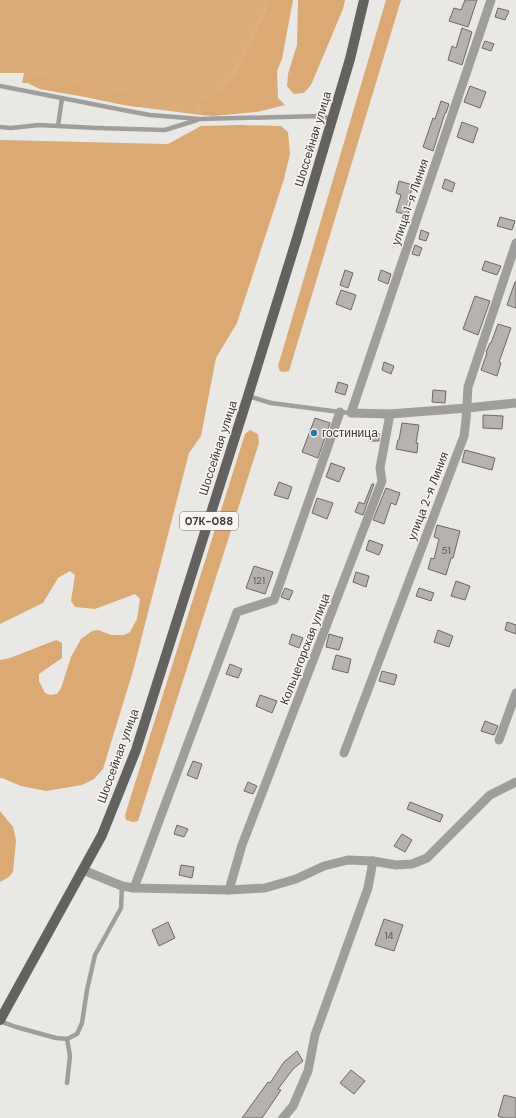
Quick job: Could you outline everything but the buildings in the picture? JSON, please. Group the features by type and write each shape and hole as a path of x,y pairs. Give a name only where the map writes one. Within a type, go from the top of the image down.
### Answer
{"main road":[{"name":"Шоссейная улица","path":"0,1020 102,835 136,750 248,396 350,59 364,0"}],"street":[{"name":"улица 1-я Линия","path":"351,413 491,0"},
{"name":"улица 2-я Линия","path":"344,753 464,436 468,387 516,243"},
{"path":"351,413 390,414 516,403"},
{"path":"134,888 237,612 274,600 340,412"},
{"name":"Кольцегорская улица","path":"229,890 242,844 382,481 380,468 390,414"},
{"path":"499,740 516,693"},
{"path":"83,870 122,886 134,888 229,890 265,888 296,879 324,866 348,860 374,861 396,866 412,864 427,858 490,795 516,782"},
{"path":"284,1118 293,1106 308,1071 315,1035 368,888 374,861"}],"lane":[{"path":"0,86 150,115 200,119 321,116 332,119"},
{"path":"58,126 62,98"},
{"path":"0,127 11,128 39,125 165,130 200,119"},
{"path":"248,396 271,403 351,413"},
{"path":"0,1020 16,1027 56,1038 67,1039 77,1034 82,1023 86,990 95,955 121,908 122,886"},
{"path":"67,1039 70,1056 67,1083"}],"shaded area":[{"path":"0,0 268,0 262,18 234,75 220,90 198,106 201,115 123,105 40,89 28,83 22,83 24,73 0,73"},
{"path":"268,0 293,0 282,59 277,71 278,98 285,105 257,112 213,116 201,115 198,106 201,101 220,90 234,75 262,18"},
{"path":"298,0 345,0 343,9 311,85 304,93 294,94 287,86 288,74 297,45"},
{"path":"386,0 401,0 289,371 280,371 278,366"},
{"path":"31,75 144,98 145,102 142,106 137,107 40,89 28,83"},
{"path":"201,126 281,126 288,132 290,154 284,179 237,323 216,358 201,436 189,453 133,671 103,769 94,779 82,785 46,791 21,786 0,778 0,660 10,658 56,640 62,643 62,658 39,674 39,681 45,693 50,695 57,694 61,688 71,657 81,639 92,631 98,630 111,635 124,635 130,632 137,619 140,599 135,594 95,609 75,607 71,601 75,575 70,571 58,578 43,603 0,624 0,140 168,144"},
{"path":"250,430 258,434 259,443 138,821 133,822 126,820 125,815 245,434"},
{"path":"0,811 13,827 16,840 13,872 9,877 0,882"}],"place":[{"name":"гостиница","path":"314,433"}]}
